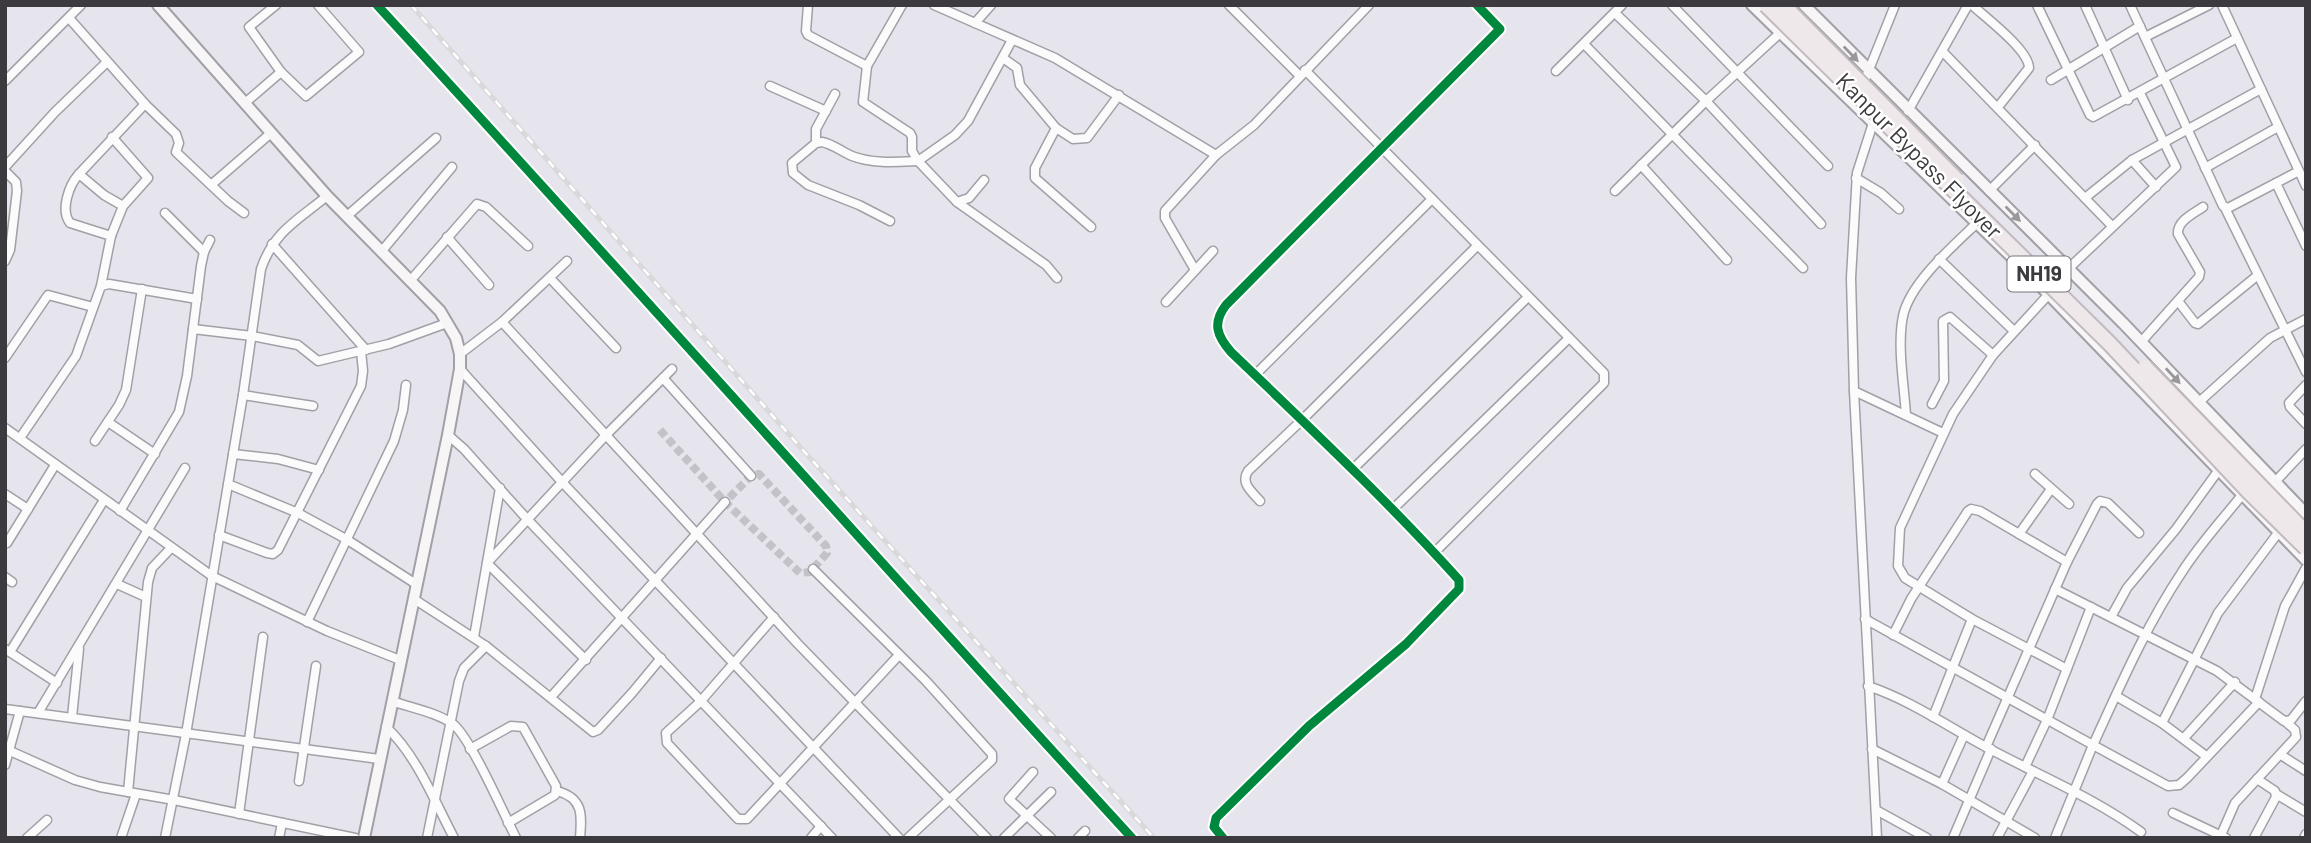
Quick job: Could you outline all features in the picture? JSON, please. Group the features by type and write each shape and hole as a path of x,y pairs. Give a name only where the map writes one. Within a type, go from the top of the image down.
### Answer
{"highway":[{"name":"Kanpur Bypass Flyover","path":"1766,5 2110,344 2248,491 2306,548"},
{"name":"Kanpur Bypass Flyover","path":"1783,5 2118,338 2306,533"}],"main road":[{"path":"158,5 327,196 440,312 456,338 460,354 460,369 448,435 364,838"},
{"path":"1752,5 2049,294 2306,560"},
{"path":"1804,5 1868,72 2141,342 2306,514"}],"street":[{"path":"5,81 80,5"},
{"path":"276,5 249,27 281,72 306,96 359,52 318,5"},
{"path":"377,5 485,121 905,590 1132,838"},
{"path":"808,5 808,36 867,66"},
{"path":"902,5 867,66 863,102 910,133 912,151 918,161 957,202 1045,265 1057,278"},
{"path":"934,5 1055,58 1216,155"},
{"path":"975,23 991,5"},
{"path":"1229,5 1382,148 1604,373 1604,383 1434,553"},
{"path":"1195,270 1165,218 1165,211 1216,155 1254,125 1369,5"},
{"path":"1223,838 1214,827 1214,822 1324,712 1406,644 1459,589 1459,580 1220,339 1217,330 1220,313 1500,29 1477,5"},
{"path":"1556,71 1622,5"},
{"path":"1672,5 1828,166"},
{"path":"1854,104 1895,5"},
{"path":"1908,111 1943,51 1952,29 1970,5 2013,42 2029,62 2029,68 1998,107"},
{"path":"2037,5 2093,117 2237,38"},
{"path":"2085,5 2128,100"},
{"path":"2130,5 2205,168 2306,372"},
{"path":"2145,37 2209,5"},
{"path":"2222,5 2306,186"},
{"path":"1615,13 1706,101 1821,224"},
{"path":"69,18 145,104 176,134 176,152 244,213"},
{"path":"2051,80 2140,26"},
{"path":"1615,191 1780,33"},
{"path":"890,221 859,205 808,186 793,173 792,163 816,143 829,144 855,157 868,160 918,161 955,135 968,121 1012,40"},
{"path":"1584,44 1803,268"},
{"path":"1943,51 2112,226"},
{"path":"1003,58 1017,68 1020,85 1056,128 1073,139 1087,138 1119,95"},
{"path":"5,261 10,250 17,191 16,182 5,169 55,112 107,62"},
{"path":"245,103 281,72"},
{"path":"770,86 825,111"},
{"path":"2085,198 2132,160 2261,89"},
{"path":"2068,269 2176,167 2140,93"},
{"path":"816,143 816,130 835,94"},
{"path":"1877,838 1854,391 1851,278 1856,178 1873,122 1893,96"},
{"path":"111,236 67,221 68,195 79,174 145,104"},
{"path":"2205,168 2278,127"},
{"path":"1056,128 1035,168 1035,178 1091,227"},
{"path":"211,185 271,133"},
{"path":"20,438 76,356 101,286 111,236 123,206 148,178 112,137"},
{"path":"347,216 436,138"},
{"path":"1989,191 2035,145"},
{"path":"2132,160 2156,187"},
{"path":"1641,166 1727,260"},
{"path":"382,252 452,167"},
{"path":"2225,208 2299,171"},
{"path":"79,174 104,195 123,206"},
{"path":"1856,178 1881,193 1899,209"},
{"path":"957,202 969,198 984,180"},
{"path":"2276,183 2306,246"},
{"path":"165,838 186,734 243,395 261,269 277,236 327,196"},
{"path":"1255,375 1432,199"},
{"path":"410,281 473,207 480,204 528,246"},
{"path":"2141,342 2199,278 2200,272 2177,230 2180,224 2203,206"},
{"path":"165,213 204,252"},
{"path":"1906,415 1901,337 1903,313 1909,300 1939,259 1977,223"},
{"path":"447,237 489,285"},
{"path":"120,511 179,412 204,252 210,240"},
{"path":"219,535 274,554 278,550 361,386 363,351 272,244"},
{"path":"1260,502 1246,484 1245,475 1477,246"},
{"path":"1166,302 1213,251"},
{"path":"1939,259 2014,331"},
{"path":"460,354 502,322 567,261"},
{"path":"2178,301 2198,324 2258,275"},
{"path":"550,278 616,348"},
{"path":"101,286 110,284 197,299"},
{"path":"95,441 126,390 142,289"},
{"path":"2049,294 1993,355 1965,393 1943,433 1898,536 1900,573 1905,578 2067,669"},
{"path":"5,358 48,296 93,307"},
{"path":"1352,470 1528,297"},
{"path":"1932,404 1944,381 1943,321 1950,317 1993,355"},
{"path":"2198,403 2255,350 2285,329 2306,319"},
{"path":"502,322 854,703 987,838"},
{"path":"193,329 298,345 318,361 418,335 447,323"},
{"path":"1392,510 1569,338"},
{"path":"460,369 562,482 898,838"},
{"path":"487,564 606,435 672,369"},
{"path":"663,378 751,476"},
{"path":"307,622 394,441 404,410 406,385"},
{"path":"2306,385 2288,403 2306,424"},
{"path":"1854,391 1943,433"},
{"path":"243,395 313,406"},
{"path":"108,422 155,454"},
{"path":"6,430 212,576 307,622 400,660"},
{"path":"448,435 832,838"},
{"path":"2274,483 2306,449"},
{"path":"233,454 278,459 319,470"},
{"path":"7,543 55,465"},
{"path":"38,713 185,468"},
{"path":"2111,617 2127,588 2176,529 2218,471"},
{"path":"2035,474 2069,504"},
{"path":"228,484 298,513 346,539 416,584"},
{"path":"474,637 500,488"},
{"path":"2020,534 2051,489"},
{"path":"5,494 28,509"},
{"path":"2055,838 2093,745 2145,635 2183,569 2242,495"},
{"path":"57,683 8,651 104,500"},
{"path":"1953,838 2055,589 2097,504 2100,501 2108,503 2139,533"},
{"path":"551,697 724,502"},
{"path":"1893,635 1919,587 1971,509 1980,511 2067,562"},
{"path":"2162,723 2218,613 2278,533"},
{"path":"121,838 132,793 146,597 152,568 171,548"},
{"path":"487,564 586,660"},
{"path":"1866,619 2168,786 2179,785 2257,700 2269,649 2285,606 2306,568"},
{"path":"813,569 899,654 992,754 992,760 908,838"},
{"path":"117,584 146,597"},
{"path":"2055,589 2235,682 2286,722 2297,734 2281,755 2235,803 2223,836 2174,813"},
{"path":"414,599 474,637 593,732 598,730 632,693 661,658"},
{"path":"1997,838 2029,769 2091,607"},
{"path":"774,617 700,702 666,733 665,738 738,819 747,819 899,654"},
{"path":"1933,717 1972,618"},
{"path":"239,814 263,637"},
{"path":"72,717 79,646"},
{"path":"427,838 449,721 464,668 486,646"},
{"path":"299,782 316,666"},
{"path":"2184,738 2235,682"},
{"path":"1868,686 1903,699 1964,735 2115,813 2141,832"},
{"path":"2116,696 2162,723 2206,756"},
{"path":"392,701 449,721 456,727 470,748 516,838"},
{"path":"2286,722 2291,720 2306,701"},
{"path":"5,709 379,759"},
{"path":"5,765 20,711"},
{"path":"470,748 511,726 523,727 531,737 557,791 568,794 576,801 580,810 580,838"},
{"path":"386,727 399,739 411,757 454,838"},
{"path":"1942,784 1964,735"},
{"path":"1872,748 1942,784 2035,838"},
{"path":"10,751 75,780 355,838"},
{"path":"2281,755 2306,771"},
{"path":"1033,772 1009,799 1051,838"},
{"path":"2258,779 2276,794 2306,812"},
{"path":"508,823 555,795 557,791"},
{"path":"1004,838 1051,792"},
{"path":"2254,838 2276,794"},
{"path":"1876,810 1927,838"},
{"path":"27,838 47,820"},
{"path":"279,838 282,823"},
{"path":"811,838 821,827"}],"tunnel":[{"path":"660,430 725,502 800,573 810,572 827,553 826,546 759,474 751,476 725,502"}],"railway":[{"path":"411,5 801,448 1154,838"}],"cycle path":[{"path":"377,5 1132,838"},
{"path":"1223,838 1214,827 1216,818 1309,726 1406,644 1459,589 1459,580 1376,492 1231,352 1220,335 1219,318 1226,305 1500,29 1477,5"}]}
